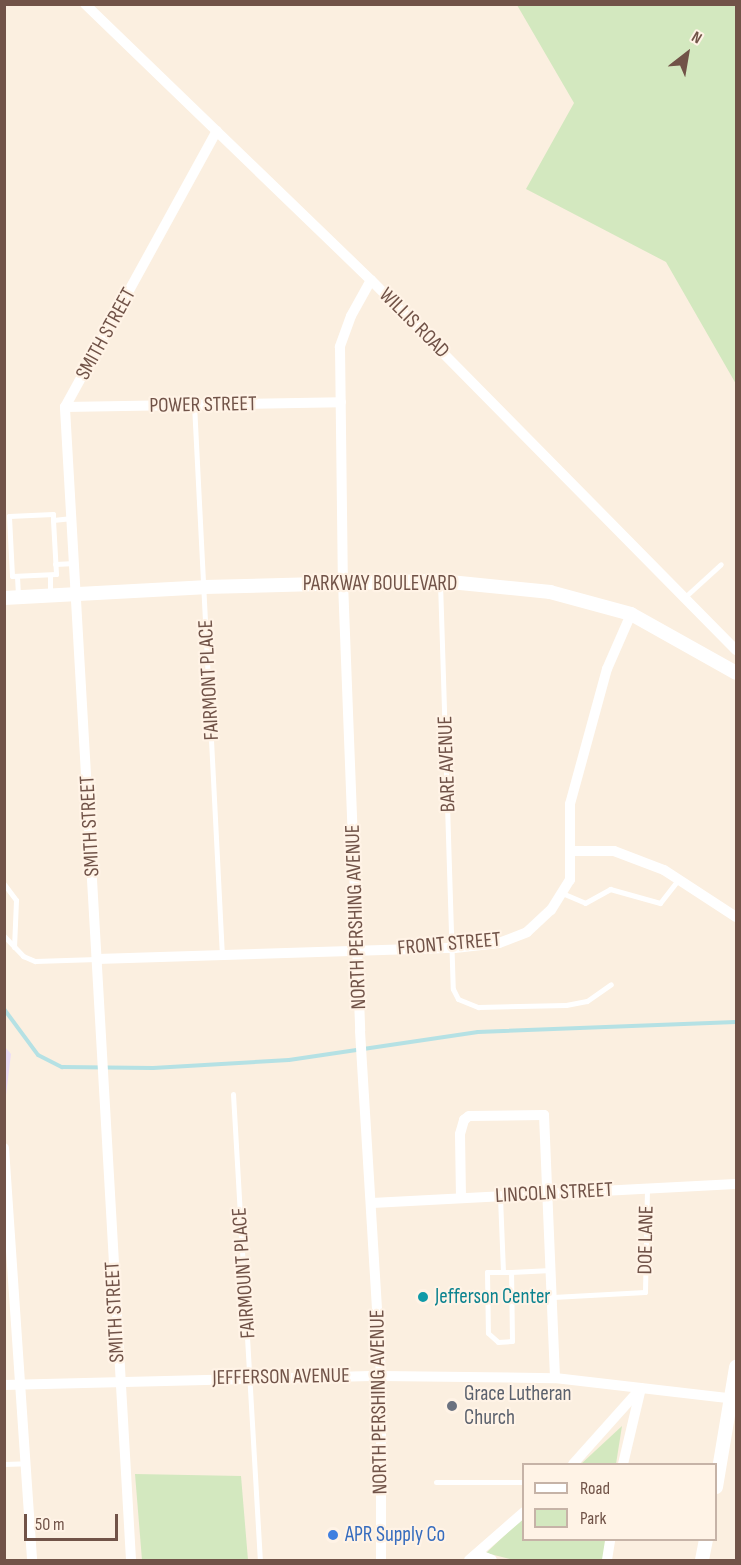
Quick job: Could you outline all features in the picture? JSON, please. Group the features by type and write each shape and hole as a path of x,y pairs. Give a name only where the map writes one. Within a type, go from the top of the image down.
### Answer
{"street":[{"name":"WILLIS ROAD","path":"85,4 371,280 686,596 736,650"},
{"name":"SMITH STREET","path":"131,1560 65,407 217,131"},
{"name":"NORTH PERSHING AVENUE","path":"371,280 351,316 340,346 343,582 360,1031 366,1092 381,1376 381,1560"},
{"name":"POWER STREET","path":"65,407 341,402"},
{"name":"PARKWAY BOULEVARD","path":"11,597 204,587 440,581 550,592 631,614 736,673"},
{"name":"FRONT STREET","path":"97,959 454,948 499,943 527,932 551,910 570,880 570,804 607,669 631,614"},
{"path":"570,851 614,851 678,880 736,917"},
{"path":"461,1198 460,1134 470,1116 544,1115 555,1378"},
{"path":"4,1148 23,1384 32,1560"},
{"name":"LINCOLN STREET","path":"372,1203 736,1184"},
{"path":"4,1302 17,1302"},
{"path":"717,1482 734,1399 736,1366"},
{"name":"JEFFERSON AVENUE","path":"4,1385 119,1379 381,1376 555,1378 734,1399"},
{"path":"574,1463 641,1388"},
{"path":"623,1463 641,1388"},
{"path":"473,1557 522,1514"},
{"path":"607,1560 609,1541"},
{"path":"702,1560 706,1541"},
{"path":"473,1557 492,1560"}],"lane":[{"name":"FAIRMONT PLACE","path":"194,404 222,956"},
{"path":"53,514 56,564 56,574 12,576 9,516 53,514"},
{"path":"53,520 72,518"},
{"path":"56,564 75,564"},
{"path":"686,596 721,564"},
{"path":"50,575 50,595"},
{"path":"11,597 17,576"},
{"name":"BARE AVENUE","path":"440,581 454,948 453,989 458,999 478,1007 566,1005 587,1000 611,984"},
{"path":"562,893 585,903 610,889 660,903 678,880"},
{"path":"4,884 16,900 18,910 14,947"},
{"path":"4,936 14,947 35,961 97,959"},
{"name":"FAIRMOUNT PLACE","path":"232,1094 251,1378 260,1560"},
{"name":"DOE LANE","path":"553,1297 645,1292 647,1188"},
{"path":"500,1195 503,1272"},
{"path":"511,1272 512,1341 498,1342 488,1333 487,1272 551,1270"},
{"path":"4,1464 27,1463"},
{"path":"436,1482 522,1482"}],"shaded area":[{"path":"5,1047 11,1054 5,1103"}],"green space":[{"path":"517,5 736,5 736,384 666,262 526,189 574,103"},
{"path":"622,1426 616,1463 582,1463"},
{"path":"135,1474 241,1476 248,1560 142,1560"},
{"path":"522,1519 522,1541 606,1541 603,1560 514,1560 486,1553"}],"waterway":[{"path":"4,1009 38,1055 62,1067 153,1068 289,1060 478,1032 736,1022"}],"place":[{"name":"Jefferson Center","path":"423,1297"},
{"name":"Grace Lutheran Church","path":"452,1406"},
{"name":"APR Supply Co","path":"333,1535"}]}
